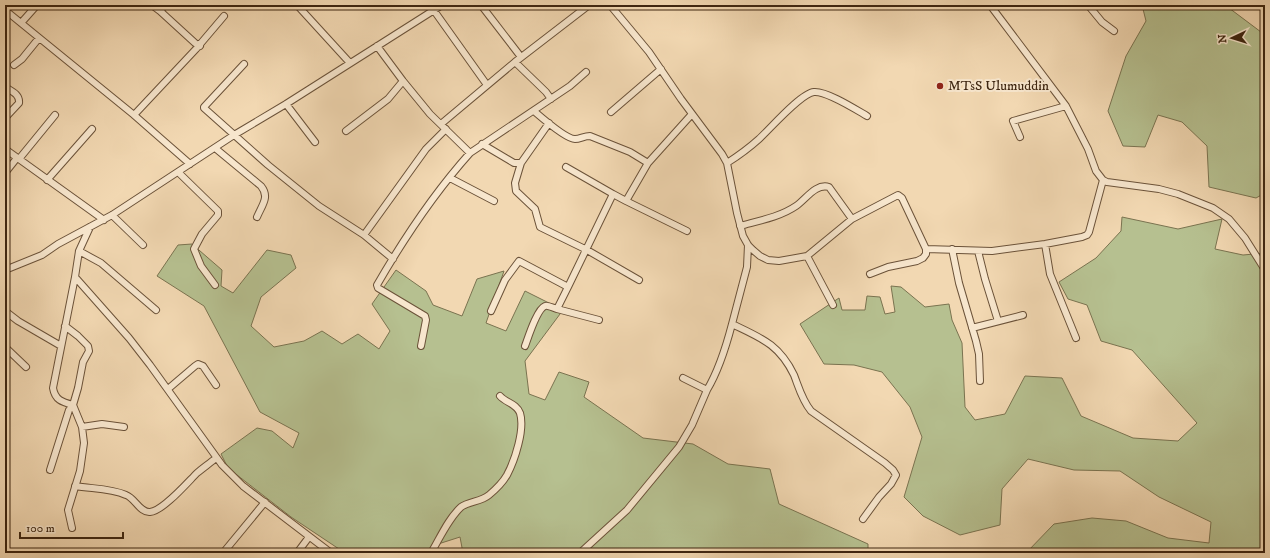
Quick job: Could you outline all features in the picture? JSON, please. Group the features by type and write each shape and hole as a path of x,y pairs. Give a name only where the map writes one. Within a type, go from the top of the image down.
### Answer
{"street":[{"path":"21,22 37,5"},
{"path":"152,5 200,46"},
{"path":"160,11 165,5"},
{"path":"297,5 350,62"},
{"path":"5,270 42,255 104,220 234,135 377,46 432,8 442,5"},
{"path":"481,5 521,57"},
{"path":"440,124 521,57 589,5"},
{"path":"610,5 649,52 722,154 727,163 736,214 740,226 748,245 760,256 768,260 779,261 807,256 852,219 898,194 902,198 926,249 926,254 923,258 917,261 888,267 870,274"},
{"path":"990,5 1066,106 1088,150 1096,171 1103,180 1107,182 1159,189 1178,194 1213,208 1229,219 1245,238 1265,270"},
{"path":"1088,5 1102,22 1114,31"},
{"path":"432,8 487,85"},
{"path":"6,13 21,22 38,38 134,115 190,164"},
{"path":"134,115 200,46 224,16"},
{"path":"14,65 22,59 38,38"},
{"path":"377,46 427,110 470,152"},
{"path":"515,62 546,92 551,99"},
{"path":"244,64 204,107 206,110 268,165 319,206 364,235 393,259"},
{"path":"611,112 661,69"},
{"path":"421,346 426,320 425,316 377,287 377,285 436,196 470,152 534,111 570,86 586,72"},
{"path":"346,131 388,99 403,81"},
{"path":"5,87 17,95 19,103 5,118"},
{"path":"727,163 759,139 783,115 809,93 815,92 828,95 867,116"},
{"path":"286,104 315,142"},
{"path":"1020,137 1013,121 1066,106"},
{"path":"534,111 568,137 576,139 584,136 590,136 630,152 648,163"},
{"path":"626,201 648,163 692,114"},
{"path":"5,173 55,115"},
{"path":"549,123 521,163 515,183 516,191 535,209 540,226 587,250 639,280"},
{"path":"47,180 92,129"},
{"path":"364,235 426,149 446,129"},
{"path":"482,144 514,163 521,163"},
{"path":"215,148 266,191 266,197 258,218"},
{"path":"5,149 104,220"},
{"path":"566,167 626,201 688,231"},
{"path":"178,172 218,211 218,215 202,234 194,249 201,266 215,285"},
{"path":"450,178 494,201"},
{"path":"926,249 952,249 978,252 992,251 1045,244 1082,237 1087,235 1089,232 1103,180"},
{"path":"740,226 790,210 816,189 823,186 829,187 852,219"},
{"path":"557,309 614,194"},
{"path":"112,215 143,245"},
{"path":"73,405 60,401 56,397 53,388 79,251 90,227"},
{"path":"1045,244 1050,274 1076,338"},
{"path":"580,553 627,510 679,447 692,425 707,390 715,377 725,349 747,267 748,245"},
{"path":"952,249 959,283 979,354 980,381"},
{"path":"79,251 101,263 156,310"},
{"path":"978,252 998,321"},
{"path":"807,256 833,305"},
{"path":"491,311 504,280 519,261 568,287"},
{"path":"74,277 129,338 216,458 243,486 331,553"},
{"path":"525,346 539,312 544,306 599,320"},
{"path":"5,311 18,321 61,346"},
{"path":"972,328 1023,315"},
{"path":"732,324 768,342 785,359 795,378 803,400 811,411 893,470 896,475 892,484 879,497 863,519"},
{"path":"50,470 69,410 73,405 83,362 89,351 88,346 65,326"},
{"path":"5,347 26,367"},
{"path":"168,390 198,364 203,366 216,385"},
{"path":"683,378 707,390"},
{"path":"431,553 455,514 463,506 483,500 490,495 509,471 516,454 522,423 519,412 514,404 503,400 500,396"},
{"path":"72,528 68,510 80,471 84,443 82,428 73,405"},
{"path":"82,428 102,424 124,427"},
{"path":"75,486 110,490 127,495 132,498 142,509 150,512 157,511 216,458"},
{"path":"223,553 265,502"},
{"path":"297,553 309,537"}],"green space":[{"path":"1142,5 1230,5 1229,8 1265,35 1265,193 1256,198 1209,187 1207,146 1182,122 1158,115 1145,147 1123,146 1108,111 1126,56 1146,21"},
{"path":"1122,217 1178,229 1222,219 1215,249 1243,255 1265,253 1265,553 1026,553 1054,524 1092,518 1126,521 1168,538 1209,543 1211,522 1159,497 1120,471 1074,470 1028,459 1002,489 1000,525 960,535 923,516 904,497 922,437 910,407 882,372 854,365 824,364 800,324 839,298 842,310 865,310 867,296 880,297 885,314 895,312 891,286 901,287 925,307 949,304 952,320 962,343 965,407 975,420 1005,414 1025,376 1062,378 1081,416 1133,438 1178,441 1197,423 1132,350 1101,341 1087,305 1068,299 1059,282 1096,258 1121,231"},
{"path":"192,244 222,270 221,286 233,293 267,250 291,255 296,268 261,297 251,326 274,347 304,341 322,331 342,344 358,334 379,349 390,331 372,304 396,270 426,291 433,305 462,316 477,279 504,271 486,323 506,331 525,291 563,310 525,361 529,394 545,400 559,372 589,382 584,397 643,438 693,444 728,464 770,469 779,504 868,544 868,553 463,553 460,537 435,545 428,553 345,553 291,517 228,468 221,454 257,428 272,431 293,448 299,433 260,412 204,306 157,276 178,245"}],"place":[{"name":"MTsS Ulumuddin","path":"940,86"}]}
